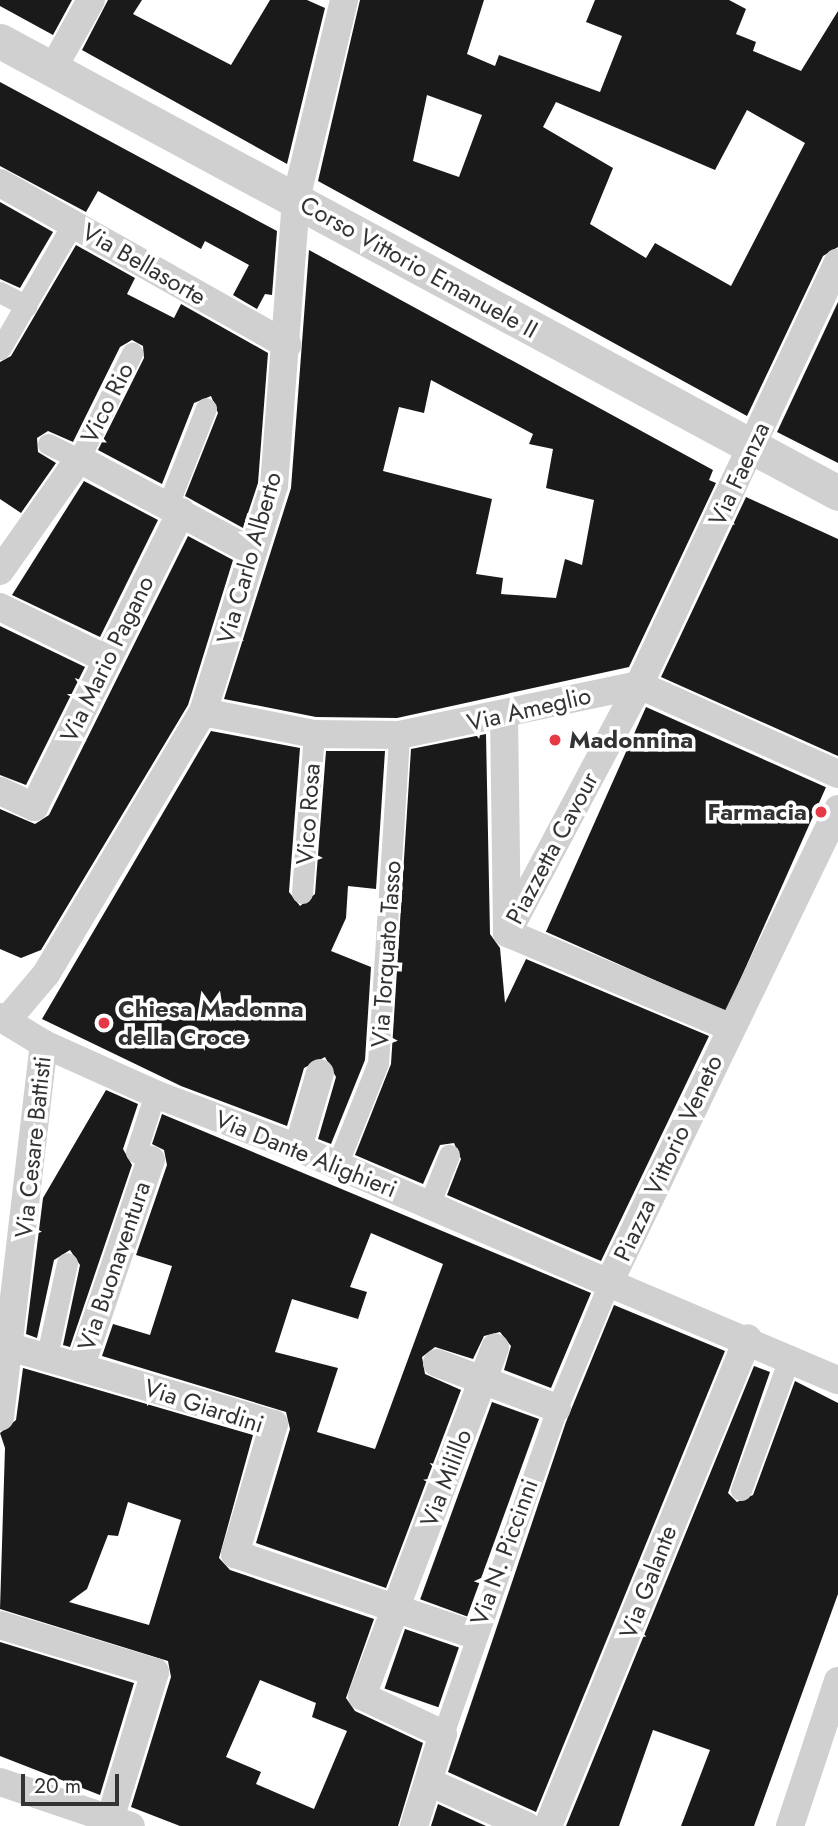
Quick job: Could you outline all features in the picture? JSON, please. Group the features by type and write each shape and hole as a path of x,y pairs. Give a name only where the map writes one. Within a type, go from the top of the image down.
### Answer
{"street":[{"path":"52,70 91,0"},
{"name":"Via Carlo Alberto","path":"3,1018 46,974 203,712 274,486 288,345 296,199 344,0"},
{"name":"Corso Vittorio Emanuele II","path":"0,41 838,494"},
{"name":"Via Bellasorte","path":"0,183 288,345"},
{"path":"0,349 73,223"},
{"name":"Via Faenza","path":"639,685 838,263"},
{"path":"0,292 26,306"},
{"name":"Vico Rio","path":"48,444 79,459 132,353"},
{"path":"175,509 206,408"},
{"path":"0,571 8,537 79,459 253,552"},
{"name":"Via Mario Pagano","path":"0,791 34,807 175,509"},
{"path":"0,607 106,659"},
{"path":"639,685 838,774"},
{"name":"Via Ameglio","path":"203,712 314,734 399,735 639,685"},
{"name":"Piazzetta Cavour","path":"507,933 639,685"},
{"name":"Piazzetta Cavour","path":"503,715 507,933"},
{"name":"Vico Rosa","path":"302,893 314,734"},
{"name":"Via Torquato Tasso","path":"337,1165 378,1063 399,735"},
{"name":"Piazza Vittorio Veneto","path":"838,809 730,1027 609,1283 748,1338 838,1380"},
{"path":"507,933 730,1027"},
{"name":"Via Dante Alighieri","path":"3,1018 44,1044 155,1094 298,1148 609,1283"},
{"name":"Via Cesare Battisti","path":"0,1417 15,1264 44,1044"},
{"path":"298,1148 320,1073"},
{"name":"Via Buonaventura","path":"80,1368 151,1160 136,1152 155,1094"},
{"path":"429,1205 449,1155"},
{"path":"47,1355 67,1263"},
{"name":"Via N. Piccinni","path":"414,1826 474,1635 557,1408 609,1283"},
{"name":"Via Galante","path":"548,1826 748,1338"},
{"name":"Via Milillo","path":"443,1734 362,1696 495,1348"},
{"path":"741,1490 790,1356"},
{"name":"Via Giardini","path":"6,1360 80,1368 274,1424 235,1554 474,1635"},
{"path":"437,1363 482,1384 557,1408"},
{"path":"0,1625 155,1672 116,1823 1,1783"},
{"path":"790,1826 838,1681"},
{"path":"429,1782 527,1826"}],"building":[{"path":"0,0 72,0 53,35 0,6"},
{"path":"108,0 142,0 133,14 231,65 270,0 307,0 325,8 287,164 82,50"},
{"path":"360,0 484,0 467,54 495,66 499,55 600,92 622,36 586,22 595,0 729,0 746,9 736,34 756,42 753,51 801,71 838,11 838,247 823,256 747,416 318,181","holes":["427,95 482,115 459,177 413,161","556,102 715,170 747,110 805,143 731,286 655,243 646,258 590,224 613,168 543,127"]},
{"path":"0,82 277,231 272,295 265,294 257,309 233,295 249,265 205,241 201,249 98,191 86,212 0,166"},
{"path":"0,202 53,232 20,288 0,279"},
{"path":"76,245 135,278 127,294 174,318 181,304 268,353 258,483 243,528 185,496 218,413 211,396 194,403 162,484 98,450 144,358 143,346 132,340 120,347 73,442 48,431 37,438 38,452 56,463 21,513 0,499 0,362 11,356"},
{"path":"309,250 713,470 709,480 716,483 629,667 397,718 316,717 224,699 291,488","holes":["431,380 533,434 529,444 553,449 546,488 594,500 582,565 565,559 556,598 501,594 503,578 476,574 492,499 383,471 399,407 424,413"]},
{"path":"838,302 838,463 777,432"},
{"path":"84,481 158,520 100,637 12,595"},
{"path":"746,497 838,539 838,756 661,677"},
{"path":"188,536 233,560 188,705 41,950 21,958 0,949 0,809 35,824 49,815"},
{"path":"0,626 85,667 26,785 0,775"},
{"path":"646,707 826,787 726,1012 546,932"},
{"path":"211,731 300,748 289,892 300,906 315,894 326,751 385,751 376,889 348,886 346,918 331,951 371,967 365,1060 331,1144 318,1139 336,1077 325,1057 304,1068 287,1126 181,1086 42,1019"},
{"path":"486,734 490,934 500,948 505,1003 526,959 709,1036 601,1261 447,1195 461,1159 454,1143 440,1145 423,1184 355,1155 391,1064 411,749"},
{"path":"106,1090 138,1104 123,1149 132,1165 70,1347 63,1345 80,1265 70,1250 54,1260 37,1338 26,1334 43,1198"},
{"path":"162,1114 591,1293 551,1388 504,1370 511,1346 500,1332 484,1336 473,1359 435,1347 422,1357 425,1374 461,1390 386,1588 256,1543 290,1429 286,1412 102,1356 113,1324 150,1335 172,1266 136,1255 167,1165 164,1150 152,1144","holes":["371,1233 443,1264 375,1449 317,1432 338,1368 275,1352 292,1299 358,1319 367,1292 350,1287"]},
{"path":"614,1305 725,1351 536,1812 448,1772 566,1422"},
{"path":"754,1366 770,1372 728,1493 737,1502 753,1495 795,1381 838,1403 838,1594 754,1826 681,1826 710,1750 653,1730 619,1826 566,1826"},
{"path":"23,1368 253,1435 219,1558 230,1570 374,1619 346,1698 355,1711 423,1743 398,1826 180,1826 131,1807 171,1677 168,1661 0,1609 5,1448 0,1433 16,1420","holes":["128,1502 181,1520 149,1625 69,1602 87,1589 108,1535 118,1536","260,1680 316,1703 312,1717 347,1731 314,1809 256,1784 261,1772 226,1757"]},
{"path":"492,1402 539,1419 467,1616 420,1599"},
{"path":"405,1629 459,1648 438,1707 384,1689"},
{"path":"0,1642 134,1683 100,1795 0,1756"},
{"path":"438,1804 486,1826 431,1826"}],"place":[{"name":"Madonnina","path":"555,740"},
{"name":"Farmacia","path":"821,812"},
{"name":"Chiesa Madonna della Croce","path":"104,1023"}]}
